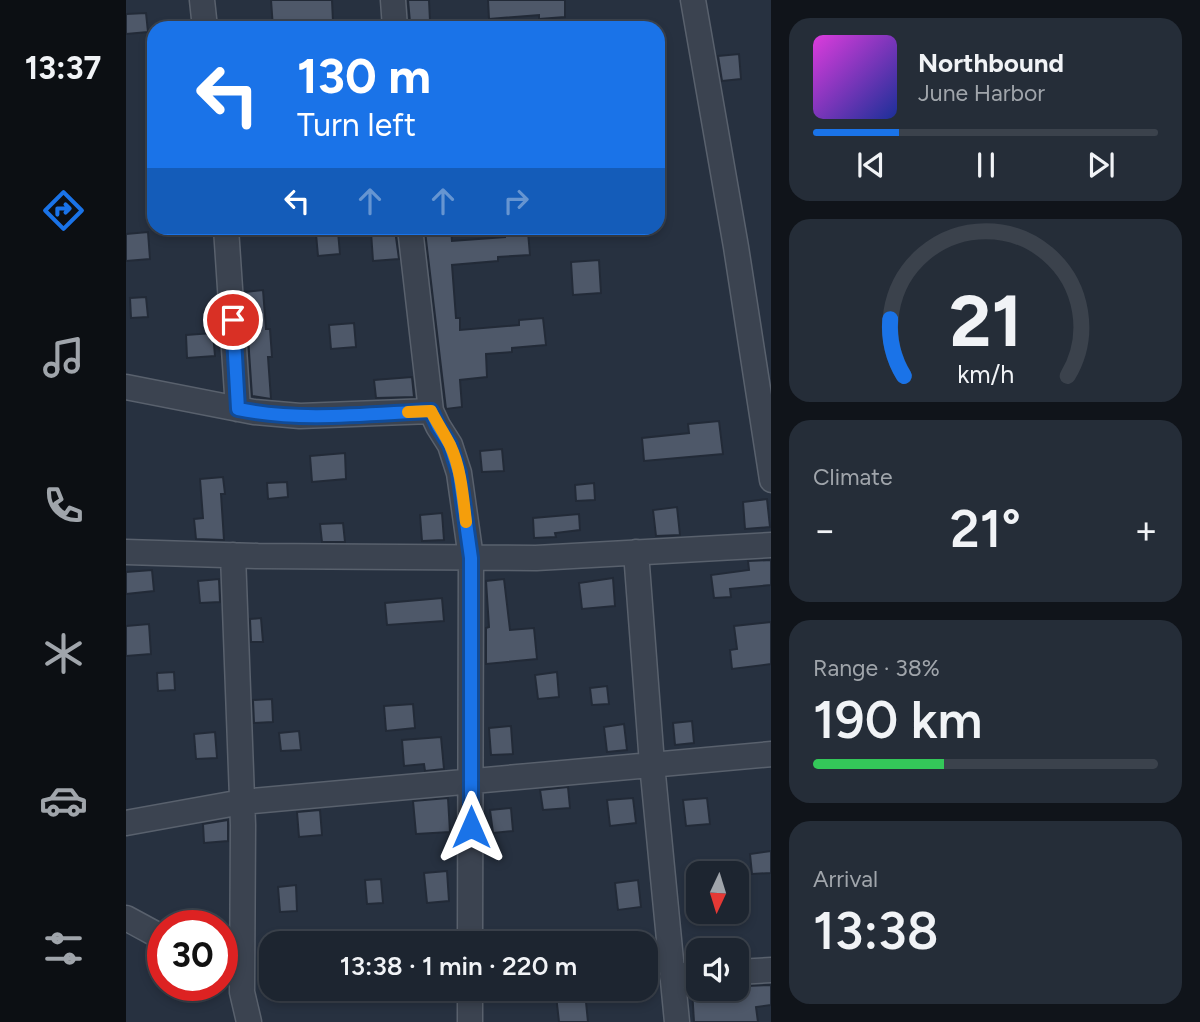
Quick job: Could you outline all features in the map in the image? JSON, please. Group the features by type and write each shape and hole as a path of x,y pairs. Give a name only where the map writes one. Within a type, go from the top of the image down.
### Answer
{"street":[{"path":"202,0 204,21"},
{"path":"393,0 394,21"},
{"path":"693,0 736,247 771,480"},
{"path":"226,235 238,409"},
{"path":"411,235 431,411 450,445 459,473 471,558 470,931"},
{"path":"126,387 254,412 300,416 431,411"},
{"path":"126,552 536,558 771,545"},
{"path":"636,552 652,764 677,1022"},
{"path":"233,555 242,802 236,910"},
{"path":"126,823 242,802 771,754"},
{"path":"126,918 147,929"},
{"path":"749,971 771,970"},
{"path":"672,976 686,975"},
{"path":"238,999 249,1022"},
{"path":"470,1001 470,1022"}],"building":[{"path":"271,0 332,0 333,21 272,21"},
{"path":"408,0 429,0 430,21 410,21"},
{"path":"488,0 565,0 565,17 539,19 539,15 489,19"},
{"path":"146,13 147,32 126,34 126,14"},
{"path":"739,54 741,79 722,81 718,56"},
{"path":"147,232 150,259 126,261 126,234"},
{"path":"316,235 338,235 340,254 318,256"},
{"path":"371,235 396,235 399,259 373,261"},
{"path":"425,235 452,235 452,241 528,235 530,255 452,265 456,318 460,318 460,330 519,325 519,320 543,318 546,345 486,354 487,377 460,380 462,407 446,409"},
{"path":"599,260 601,293 573,295 571,262"},
{"path":"263,290 266,329 270,329 272,357 268,357 271,399 252,396 245,292"},
{"path":"146,297 148,317 131,318 130,298"},
{"path":"354,323 356,347 331,349 329,325"},
{"path":"213,333 215,356 187,358 186,335"},
{"path":"412,377 414,397 376,398 374,380"},
{"path":"719,421 723,454 644,461 642,438 689,433 688,424"},
{"path":"502,449 504,471 482,472 480,451"},
{"path":"345,453 346,479 312,482 310,456"},
{"path":"223,477 225,494 221,494 224,540 196,539 194,519 203,518 200,479"},
{"path":"287,482 288,497 268,499 267,483"},
{"path":"594,483 595,500 576,501 575,485"},
{"path":"767,499 770,527 745,529 743,502"},
{"path":"677,507 680,535 656,536 653,510"},
{"path":"442,513 444,540 422,541 420,515"},
{"path":"579,514 580,530 555,533 556,537 534,538 533,518"},
{"path":"343,523 345,542 322,542 320,524"},
{"path":"771,560 771,585 730,589 731,597 714,598 711,575 749,570 748,561"},
{"path":"152,570 154,591 126,594 126,572"},
{"path":"613,578 615,606 582,609 579,583"},
{"path":"219,579 220,602 200,603 198,581"},
{"path":"504,579 510,630 534,628 537,659 486,664 486,628 489,627 486,581"},
{"path":"442,598 444,621 387,625 385,603"},
{"path":"261,618 263,642 251,642 250,619"},
{"path":"771,622 771,664 732,669 730,650 737,649 734,626"},
{"path":"149,624 151,654 126,656 126,626"},
{"path":"174,672 175,690 158,691 157,673"},
{"path":"557,672 559,697 538,699 535,675"},
{"path":"607,686 609,704 592,705 590,688"},
{"path":"272,699 273,722 254,723 253,700"},
{"path":"413,704 415,728 386,731 384,706"},
{"path":"692,721 694,743 675,745 673,723"},
{"path":"624,724 627,750 607,752 604,727"},
{"path":"511,726 513,754 491,755 489,728"},
{"path":"299,731 301,750 281,751 279,733"},
{"path":"215,732 217,758 196,759 194,734"},
{"path":"441,737 444,769 425,771 424,764 404,766 402,740"},
{"path":"568,787 570,808 543,810 540,790"},
{"path":"448,798 450,832 416,834 413,801"},
{"path":"633,798 636,823 610,826 607,800"},
{"path":"707,798 710,824 686,826 683,800"},
{"path":"511,808 513,831 493,833 490,810"},
{"path":"320,810 322,835 299,837 297,812"},
{"path":"228,820 228,841 204,843 203,824"},
{"path":"771,851 771,873 752,874 750,854"},
{"path":"447,871 449,901 427,903 424,873"},
{"path":"381,879 383,903 367,904 365,880"},
{"path":"638,880 641,907 618,910 615,883"},
{"path":"296,885 297,911 280,912 278,887"},
{"path":"771,985 771,1005 756,1007 758,1022 694,1022 693,1001 749,1001 749,986"},
{"path":"557,1001 586,1001 588,1022 559,1022"}],"slow traffic":[{"path":"408,412 431,411 450,445 459,473 466,522"}],"route":[{"path":"233,320 238,409 300,416 431,411 450,445 459,473 471,558 471,827"}]}
